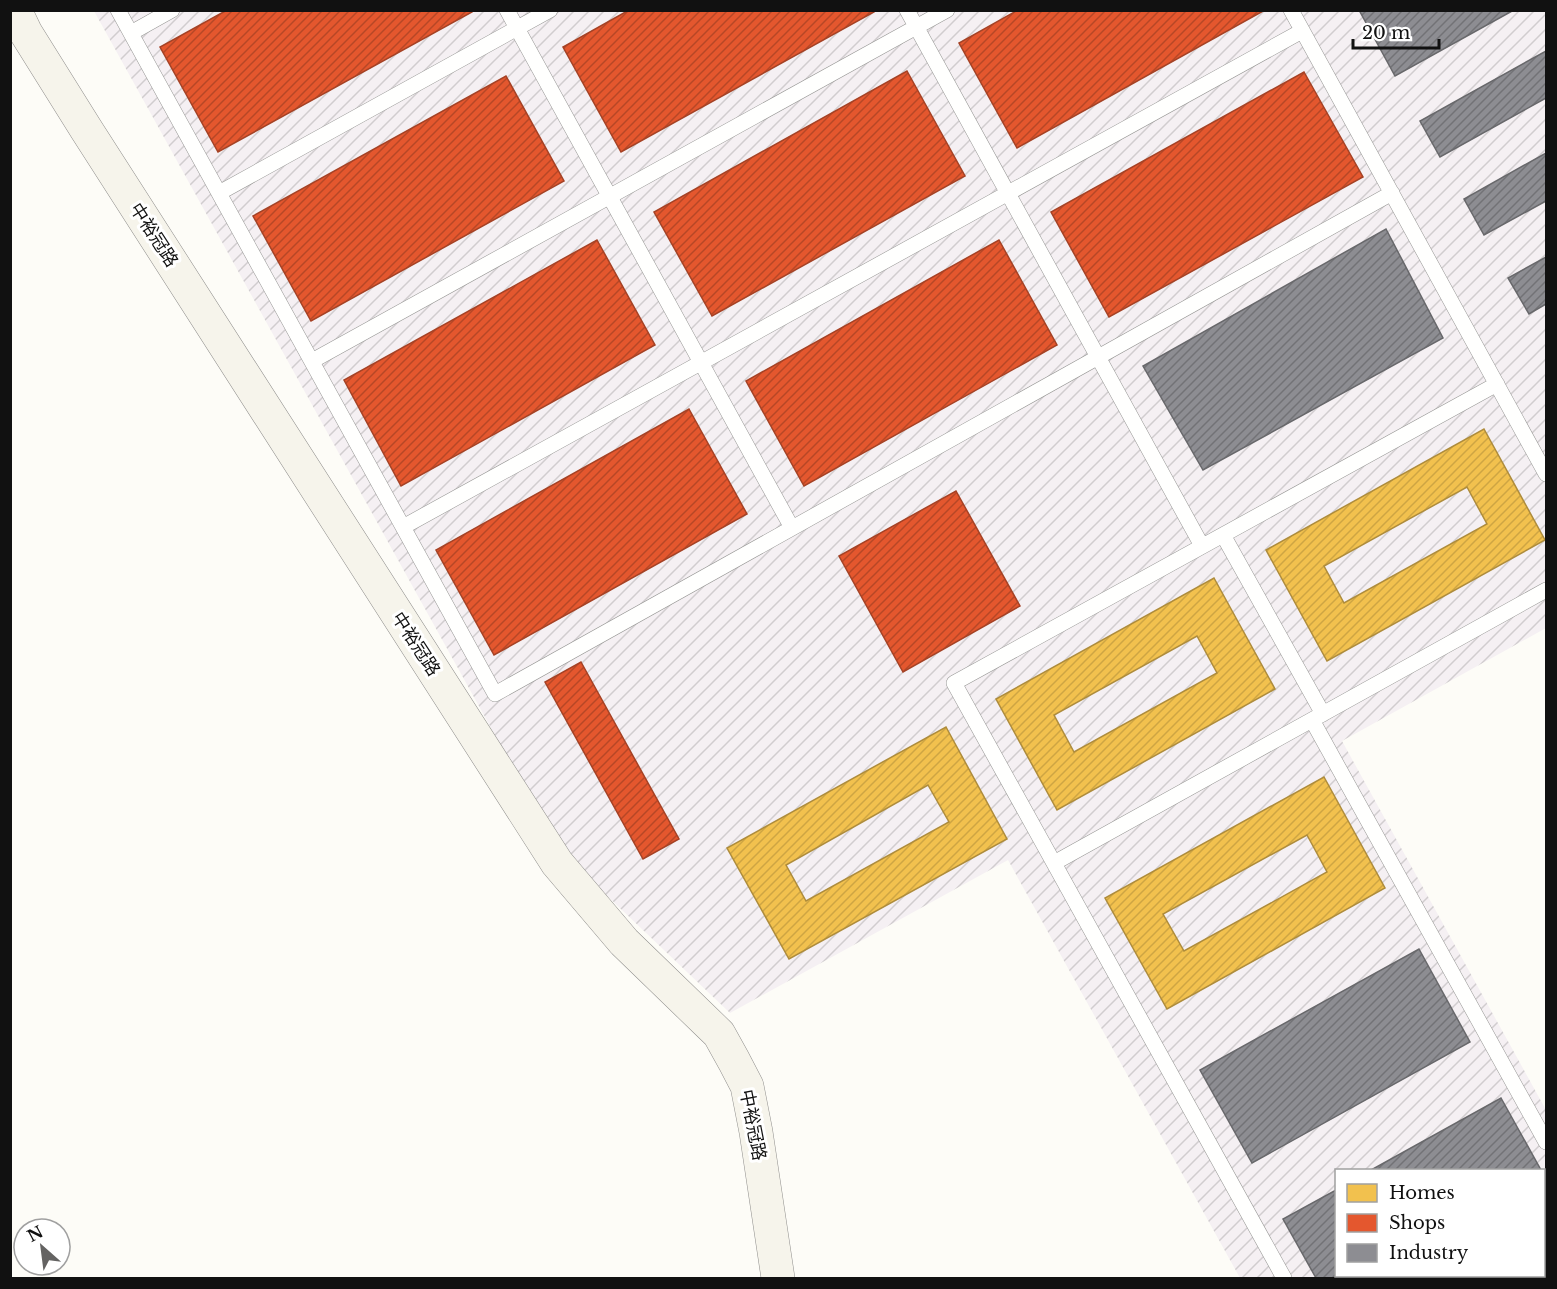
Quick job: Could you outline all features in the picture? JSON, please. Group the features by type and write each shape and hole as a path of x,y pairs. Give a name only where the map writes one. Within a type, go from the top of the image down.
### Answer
{"street":[{"name":"中裕冠路","path":"15,10 26,33 86,129 557,863 624,942 719,1034 747,1086 778,1278"}],"lane":[{"path":"118,10 495,694 1392,193"},
{"path":"131,33 172,10"},
{"path":"507,10 792,528"},
{"path":"219,193 550,10"},
{"path":"907,10 1202,546"},
{"path":"312,361 947,10"},
{"path":"1291,10 1546,474"},
{"path":"403,527 1302,31"},
{"path":"1284,1278 954,683 1497,384"},
{"path":"1223,535 1546,1142"},
{"path":"1054,863 1546,590"}],"shaded area":[{"path":"94,11 1546,11 1546,628 1342,741 1546,1110 1545,1236 1545,1169 1335,1169 1335,1277 1471,1277 1240,1278 1008,860 730,1013 558,849"}],"building: Homes":[{"path":"1484,429 1545,540 1327,661 1266,550","holes":["1467,487 1487,524 1344,603 1324,566"]},
{"path":"1214,578 1275,689 1057,810 996,699","holes":["1197,636 1217,673 1074,752 1054,715"]},
{"path":"946,727 1007,839 789,959 727,848","holes":["928,785 949,822 806,901 786,865"]},
{"path":"1324,777 1385,888 1167,1009 1105,898","holes":["1307,835 1327,872 1184,951 1163,914"]}],"building: Shops":[{"path":"227,10 471,10 472,12 218,152 160,47"},
{"path":"629,10 873,10 874,12 621,152 563,47"},
{"path":"1018,10 1265,10 1017,148 959,43"},
{"path":"907,71 965,176 712,316 654,212"},
{"path":"1304,72 1363,177 1109,317 1051,212"},
{"path":"506,76 564,181 311,321 253,216"},
{"path":"597,240 655,345 401,486 344,380"},
{"path":"999,240 1057,345 804,486 746,381"},
{"path":"689,409 747,514 494,655 436,550"},
{"path":"956,491 1020,606 903,672 839,556"},
{"path":"581,662 679,839 643,859 545,682"}],"building: Industry":[{"path":"1359,10 1514,10 1395,76"},
{"path":"1546,51 1546,98 1440,157 1420,121"},
{"path":"1546,153 1546,201 1484,235 1464,199"},
{"path":"1386,229 1443,338 1203,470 1143,366"},
{"path":"1546,257 1546,304 1529,314 1508,278"},
{"path":"1419,949 1470,1042 1252,1163 1200,1070"},
{"path":"1501,1098 1540,1169 1373,1169"},
{"path":"1335,1191 1335,1277 1399,1277 1316,1278 1283,1219"}]}
